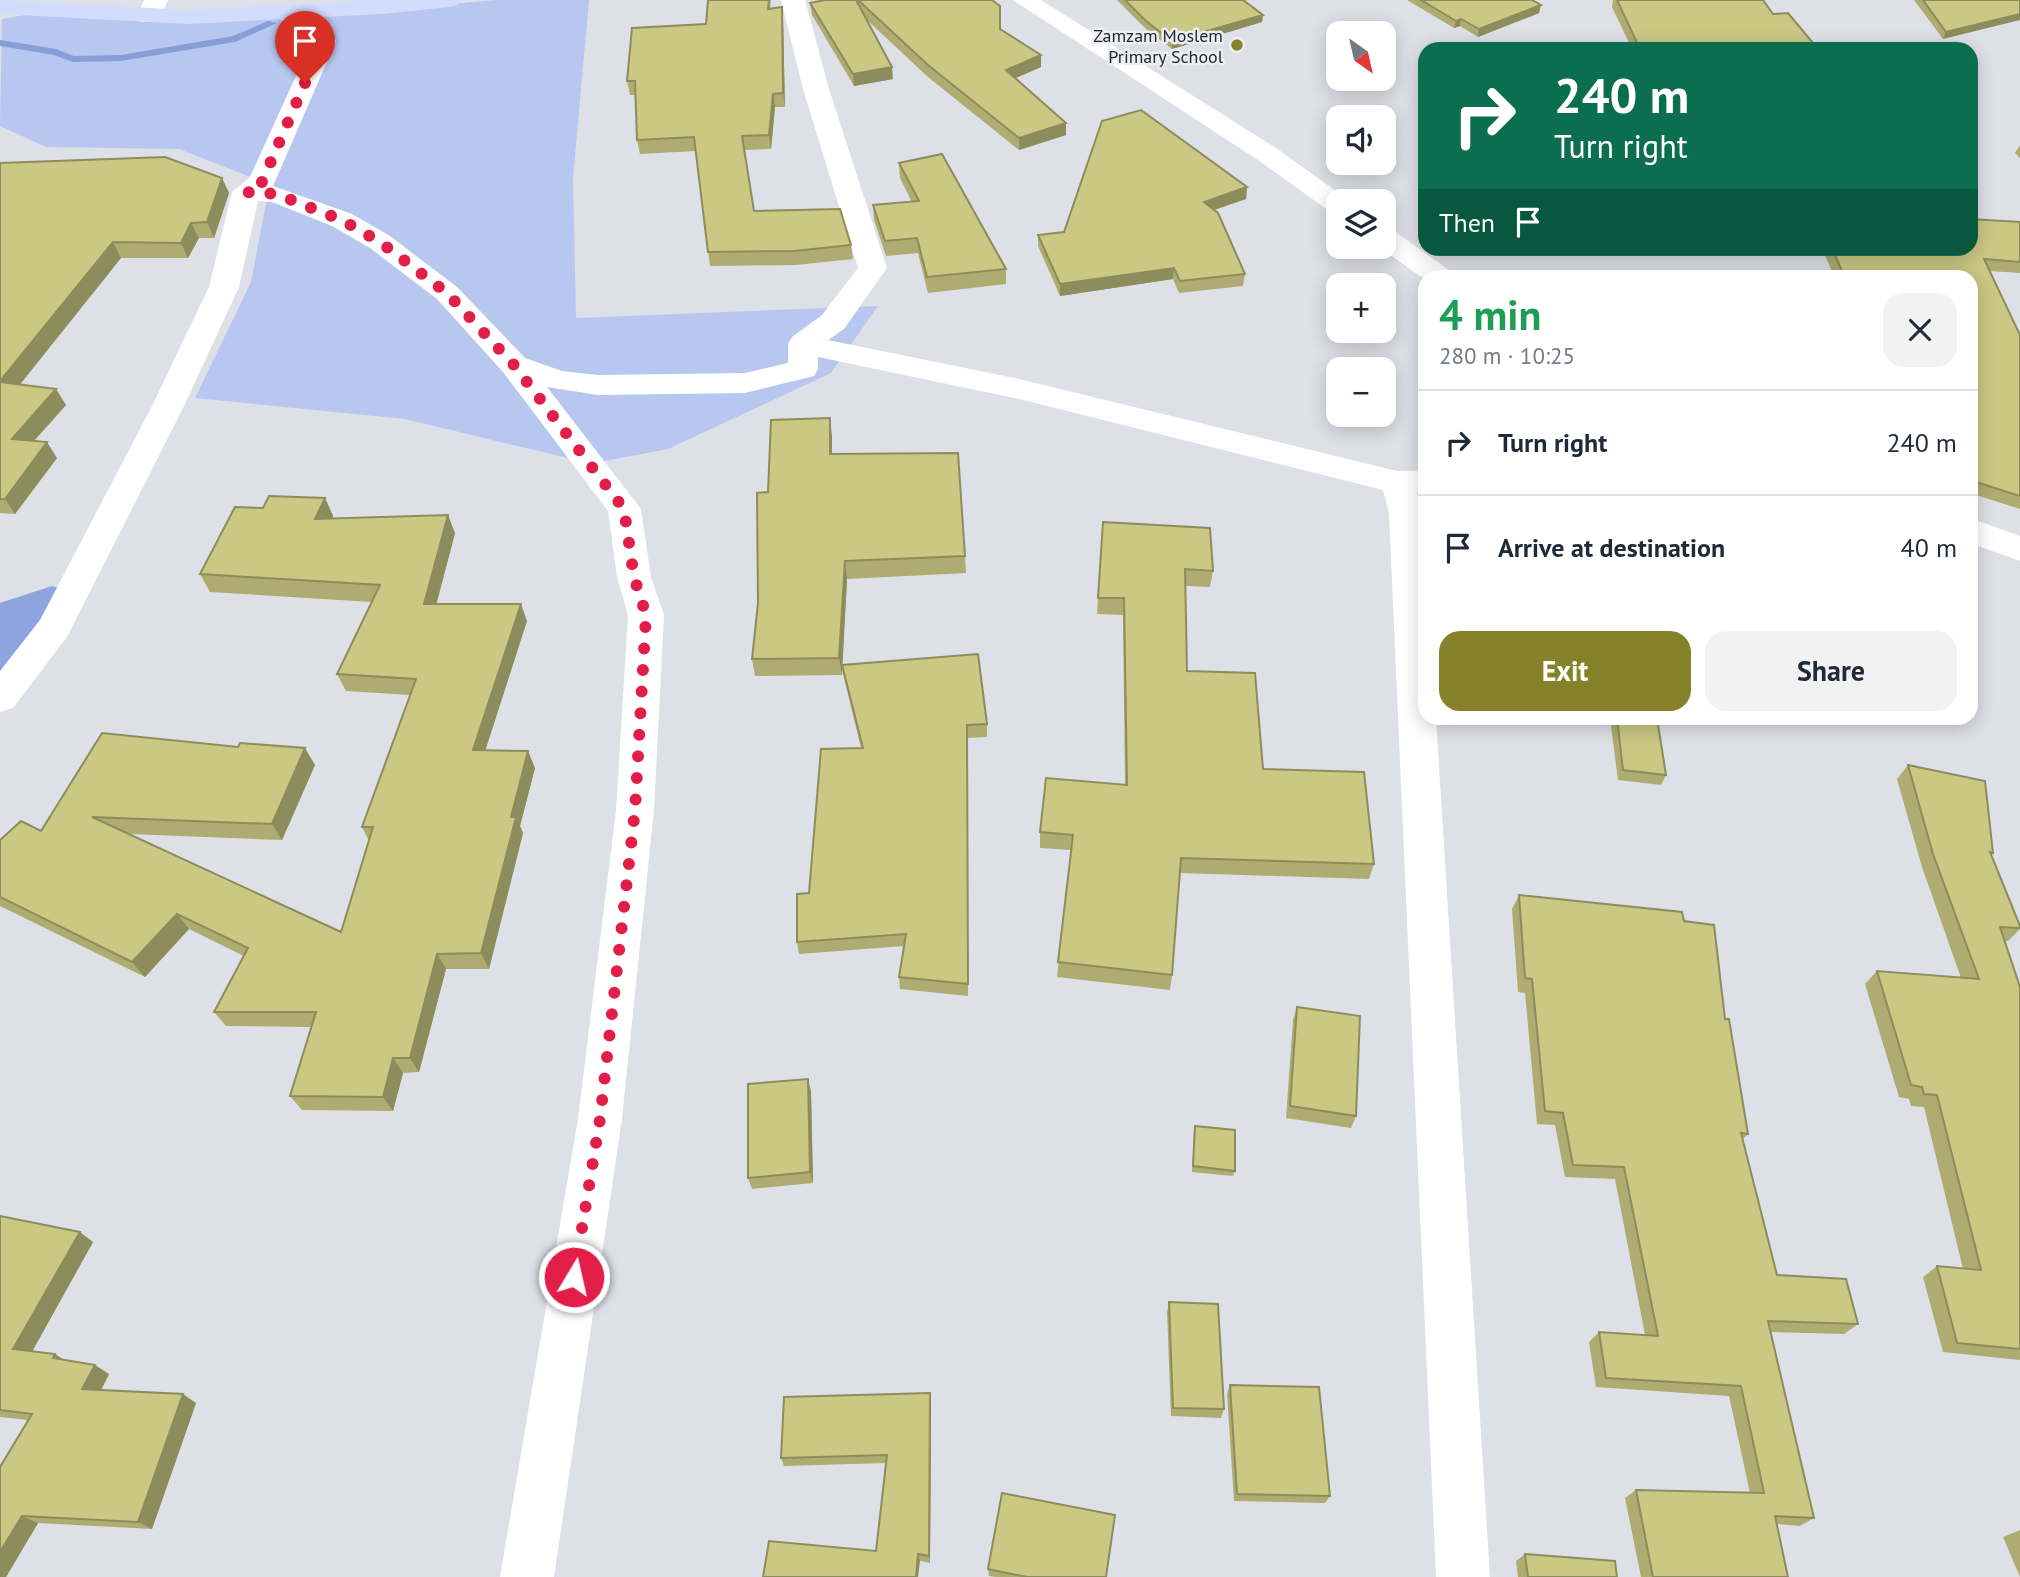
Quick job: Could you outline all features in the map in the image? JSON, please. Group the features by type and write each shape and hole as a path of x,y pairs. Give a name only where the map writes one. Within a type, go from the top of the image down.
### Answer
{"street":[{"path":"0,7 286,12 450,0"},
{"path":"793,0 816,89 873,268 833,322 803,344"},
{"path":"1025,0 1245,139 1326,196"},
{"path":"0,698 54,628 167,408 224,287 246,192 262,182 324,41 286,12"},
{"path":"246,192 276,194 342,220 380,242 447,293 514,365 624,509 634,577 646,615 635,810 600,1119 527,1577"},
{"path":"1396,246 1431,270"},
{"path":"514,365 559,380 598,385 745,383 803,369 803,344"},
{"path":"803,344 1019,390 1411,481 1406,513 1463,1577"},
{"path":"1978,533 2019,549"}],"shaded area":[{"path":"496,0 589,0 573,179 576,318 878,306 831,373 668,449 594,463 456,289 263,182 179,149 46,147 0,126 2,19 36,13 339,14"},
{"path":"267,198 335,226 374,246 432,290 507,371 572,459 405,419 195,398 251,282"},
{"path":"52,586 70,591 0,675 0,603"}],"building":[{"path":"708,0 769,0 768,9 782,7 783,93 773,94 769,135 742,136 754,211 840,209 851,245 794,251 708,252 694,137 637,140 635,81 627,81 632,28 706,24"},
{"path":"856,0 892,67 853,74 810,3"},
{"path":"858,0 992,0 1000,6 1000,29 1041,55 1006,70 1066,123 1019,138 928,65"},
{"path":"1125,0 1243,0 1263,15 1172,41"},
{"path":"1421,0 1532,0 1541,5 1479,29 1461,19 1456,21"},
{"path":"1617,0 1763,0 1773,14 1788,13 1812,42 1637,42"},
{"path":"1923,0 2020,0 2020,14 1946,32"},
{"path":"1141,110 1247,187 1204,202 1218,213 1245,274 1180,281 1174,268 1060,284 1038,235 1064,232 1102,121"},
{"path":"942,154 1006,269 927,277 917,238 885,241 873,205 919,201 899,163"},
{"path":"165,157 222,178 207,222 191,223 181,243 113,242 0,381 0,163"},
{"path":"1978,219 2020,222 2020,262 1984,259 2020,335 2020,496 1978,483 1978,270 1841,270 1835,256 1978,256"},
{"path":"0,382 56,389 12,439 47,442 5,499 0,499"},
{"path":"830,418 830,454 958,453 965,556 845,561 839,658 752,659 758,603 757,493 768,492 771,420"},
{"path":"269,496 325,498 315,519 448,515 424,604 521,604 473,750 528,751 511,817 516,817 481,953 437,954 410,1058 393,1058 383,1097 290,1096 316,1012 214,1012 248,948 177,914 132,962 0,897 0,840 21,821 41,831 102,733 238,747 240,743 305,748 272,824 92,817 341,932 373,827 362,827 416,679 337,674 380,585 200,574 235,507 263,508"},
{"path":"1103,522 1210,528 1213,571 1185,569 1187,671 1255,673 1263,769 1364,772 1374,864 1181,858 1172,975 1058,962 1073,835 1040,832 1046,778 1127,785 1124,598 1098,598"},
{"path":"978,654 987,724 967,725 968,984 899,977 906,934 797,942 797,894 809,893 821,749 863,748 842,665"},
{"path":"1618,725 1658,725 1666,775 1623,770"},
{"path":"1908,765 1985,781 1993,853 1990,852 2020,926 2000,927 2020,987 2020,1349 1957,1343 1937,1266 1981,1270 1937,1095 1924,1094 1922,1087 1911,1085 1877,971 1979,979 1933,854"},
{"path":"1519,895 1682,912 1684,921 1714,925 1725,1019 1729,1019 1748,1134 1741,1133 1777,1275 1846,1279 1858,1324 1768,1321 1814,1518 1775,1516 1788,1577 1653,1577 1636,1490 1764,1493 1741,1386 1606,1378 1599,1332 1658,1336 1624,1167 1573,1165 1563,1113 1545,1111 1532,979 1525,978"},
{"path":"1297,1007 1360,1016 1356,1116 1290,1106"},
{"path":"808,1079 810,1172 748,1178 748,1084"},
{"path":"1195,1126 1235,1130 1235,1171 1193,1166"},
{"path":"0,1216 80,1232 13,1349 55,1354 53,1358 95,1365 82,1389 183,1394 138,1522 22,1516 0,1552 0,1467 32,1414 0,1410"},
{"path":"1169,1302 1218,1304 1224,1409 1173,1408"},
{"path":"1230,1385 1319,1387 1330,1496 1237,1494"},
{"path":"930,1393 929,1556 918,1554 916,1577 763,1577 769,1541 876,1551 887,1455 781,1458 784,1397"},
{"path":"1002,1493 1115,1515 1106,1577 1027,1577 988,1569"},
{"path":"1525,1554 1615,1561 1617,1577 1528,1577"}],"waterway":[{"path":"0,43 56,52 73,59 121,58 235,39 272,23"}],"place":[{"name":"Zamzam Moslem Primary School","path":"1237,45"}],"route":[{"path":"305,83 262,182 246,192 276,194 342,220 380,242 447,293 514,365 624,509 634,577 646,615 635,810 600,1119 574,1277"}]}
